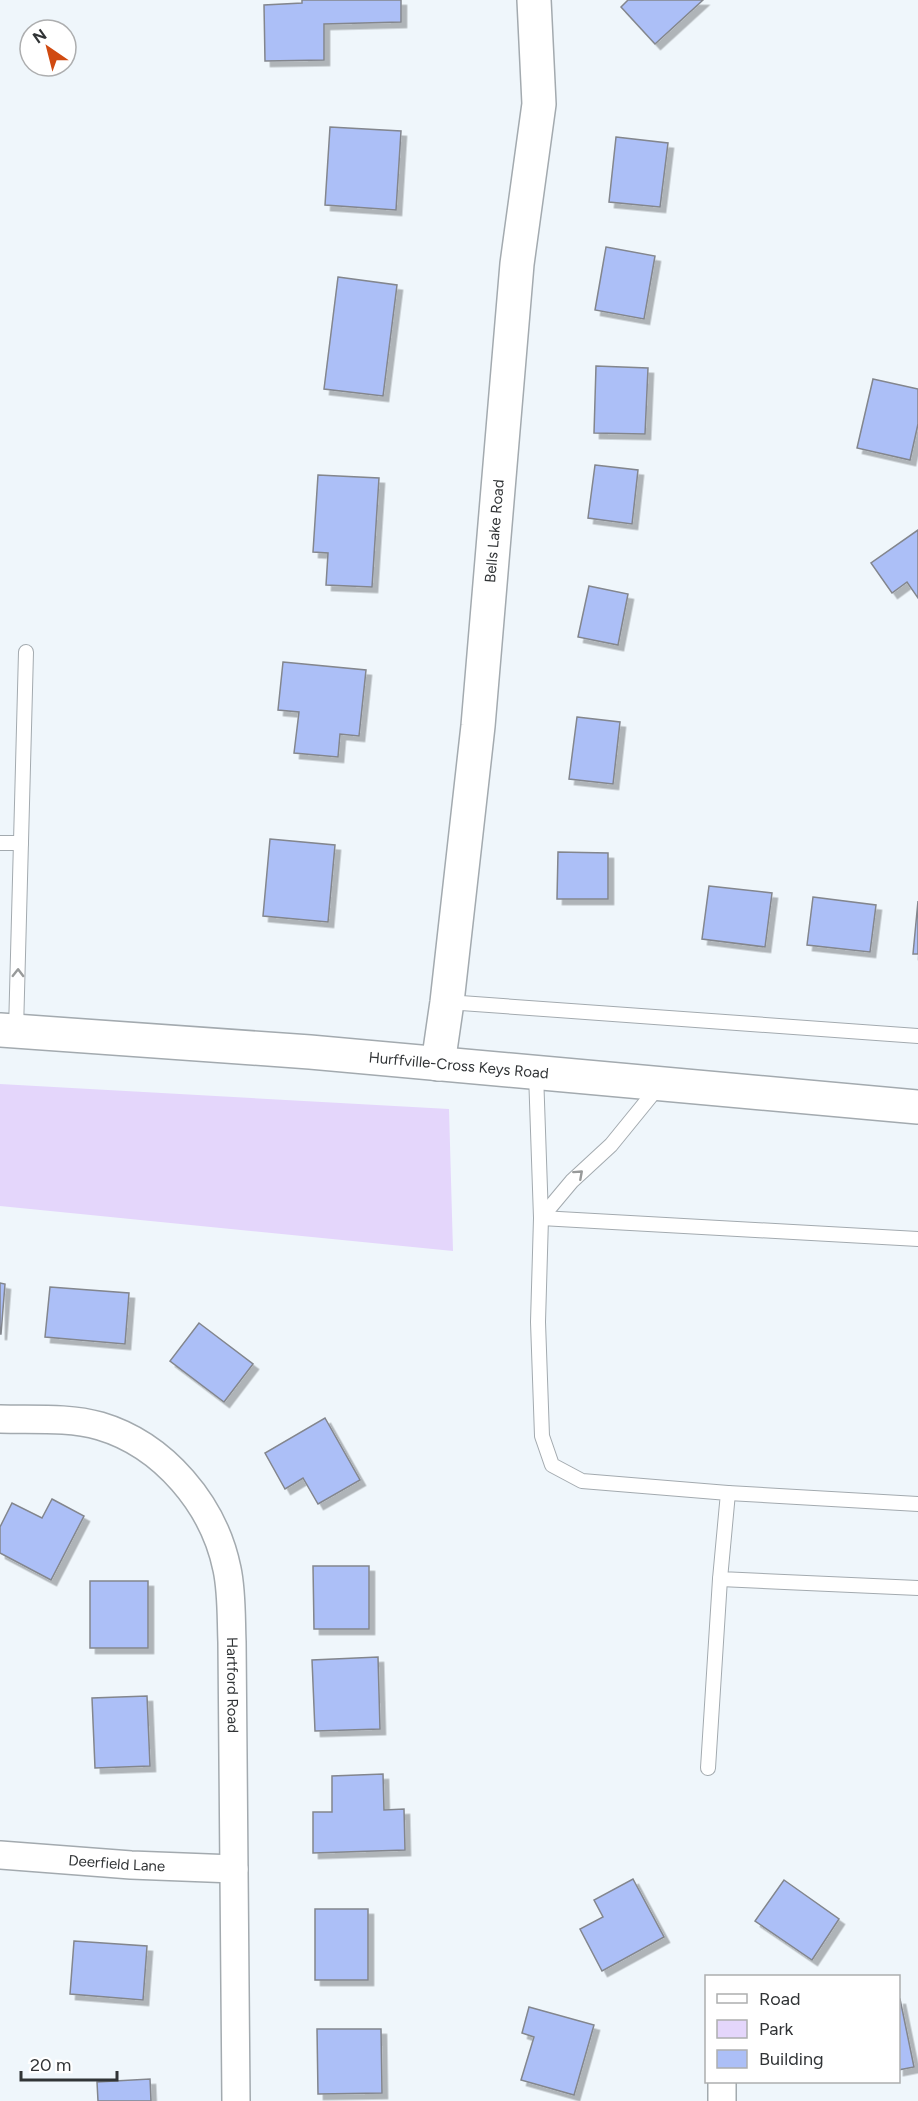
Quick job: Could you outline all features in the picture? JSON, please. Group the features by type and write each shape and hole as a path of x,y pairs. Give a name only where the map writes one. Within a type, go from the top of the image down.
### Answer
{"street":[{"name":"Bells Lake Road","path":"438,1064 478,726 518,264 539,104 534,0"},
{"name":"Hurffville-Cross Keys Road","path":"8,1030 310,1052 918,1107"},
{"name":"Hartford Road","path":"0,1419 72,1422 99,1426 126,1437 152,1453 191,1490 207,1513 220,1544 228,1570 230,1604 236,2101"},
{"name":"Deerfield Lane","path":"0,1855 131,1865 234,1869"},
{"path":"722,2083 722,2101"}],"lane":[{"path":"8,1030 21,843 26,652"},
{"path":"0,843 21,843"},
{"path":"447,1002 918,1036"},
{"path":"536,1073 541,1218 538,1322 542,1436 552,1465 582,1481 918,1504"},
{"path":"541,1218 572,1181 611,1145 661,1084"},
{"path":"541,1218 918,1239"},
{"path":"708,1768 728,1492"},
{"path":"720,1579 918,1588"}],"green space":[{"path":"0,1084 449,1109 453,1251 0,1206"}],"building":[{"path":"302,0 401,0 401,22 324,24 324,60 265,61 264,5 302,3"},
{"path":"628,0 703,0 655,44 621,7"},
{"path":"330,127 401,131 396,210 325,205"},
{"path":"616,137 668,143 660,207 609,202"},
{"path":"606,247 655,256 644,319 595,310"},
{"path":"338,277 397,285 383,396 324,389"},
{"path":"596,366 648,368 645,434 594,433"},
{"path":"873,379 918,389 918,424 910,460 857,448"},
{"path":"595,465 638,470 632,524 588,518"},
{"path":"318,475 379,478 372,587 326,585 328,553 313,552"},
{"path":"918,530 918,598 907,582 892,593 871,563"},
{"path":"589,586 628,594 618,645 578,637"},
{"path":"283,662 366,670 359,736 340,734 338,757 294,753 299,712 278,710"},
{"path":"577,717 620,722 613,784 569,779"},
{"path":"270,839 335,845 328,922 263,916"},
{"path":"558,852 608,853 608,899 557,899"},
{"path":"709,886 772,893 765,947 702,939"},
{"path":"813,897 876,905 870,952 807,945"},
{"path":"918,901 918,954 913,954"},
{"path":"0,1283 5,1284 1,1334 0,1334"},
{"path":"50,1287 129,1293 125,1344 45,1337"},
{"path":"199,1323 253,1364 224,1402 170,1361"},
{"path":"325,1418 360,1480 318,1504 303,1478 285,1489 265,1453"},
{"path":"52,1499 84,1516 51,1580 0,1553 0,1527 12,1503 42,1518"},
{"path":"313,1566 369,1566 369,1629 314,1629"},
{"path":"90,1581 148,1581 148,1648 90,1648"},
{"path":"378,1657 380,1729 315,1731 312,1660"},
{"path":"147,1696 150,1766 95,1768 92,1698"},
{"path":"383,1774 384,1810 404,1809 405,1850 313,1853 313,1812 332,1812 332,1776"},
{"path":"633,1879 664,1937 602,1971 580,1929 603,1917 594,1900"},
{"path":"784,1880 839,1919 812,1960 755,1921"},
{"path":"315,1909 368,1909 368,1980 315,1980"},
{"path":"74,1941 147,1946 143,2000 70,1994"},
{"path":"900,1999 914,2067 900,2070"},
{"path":"529,2007 594,2025 574,2095 521,2080 534,2037 522,2033"},
{"path":"317,2029 381,2029 382,2093 318,2094"},
{"path":"150,2079 151,2101 98,2101 97,2082"}]}
